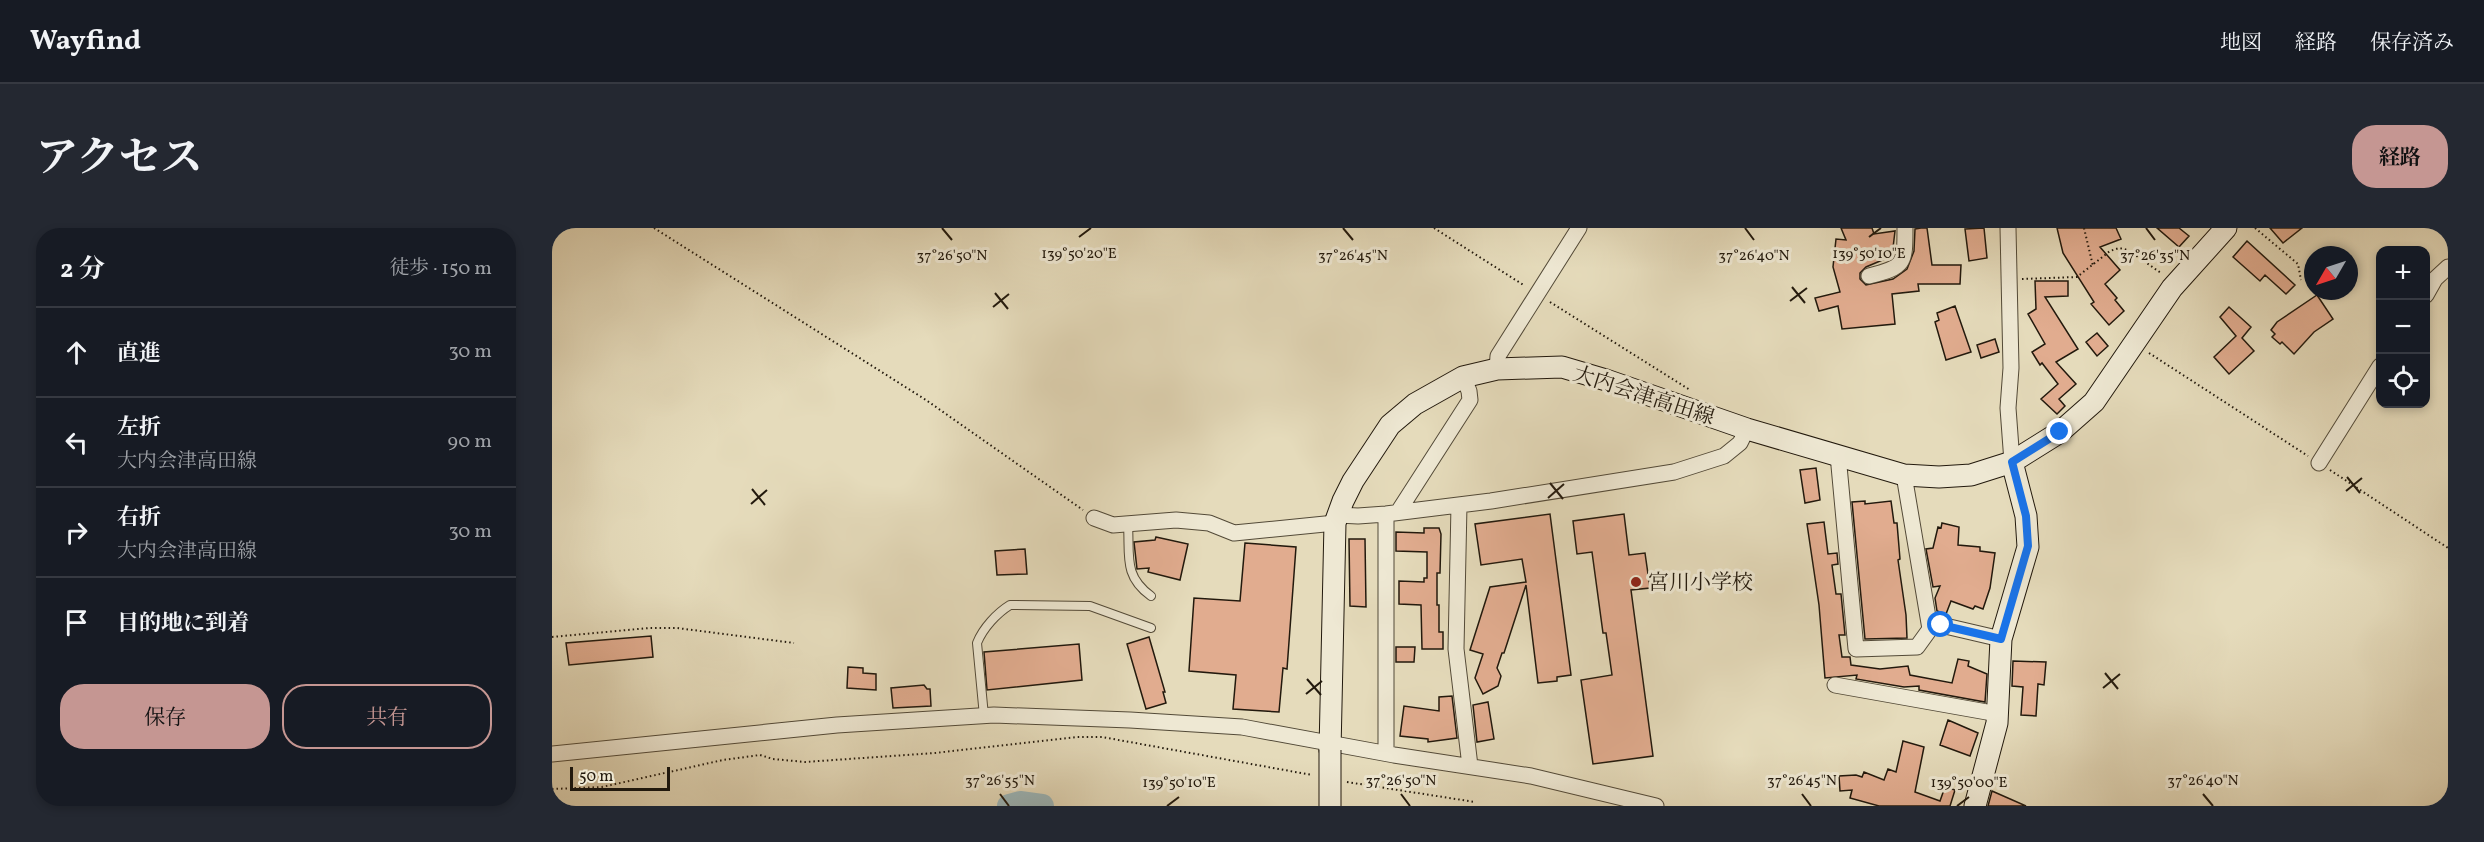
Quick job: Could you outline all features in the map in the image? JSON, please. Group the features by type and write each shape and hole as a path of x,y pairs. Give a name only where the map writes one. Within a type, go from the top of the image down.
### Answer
{"main road":[{"name":"大内会津高田線","path":"1330,806 1337,519 1353,481 1390,425 1415,404 1462,377 1497,369 1562,367 1747,429 1904,475 1939,477 1971,475 2012,462 2060,432 2094,402 2176,283 2226,228"},
{"path":"1975,806 1997,723 2001,639 2028,546 2026,516 2012,462"}],"street":[{"path":"1497,369 1498,356 1579,228"},
{"path":"1869,276 1891,271 1902,261 1905,253 1905,228"},
{"path":"2008,228 2011,369 2008,408 2012,462"},
{"path":"2430,288 2435,279 2448,267"},
{"path":"2319,463 2376,372"},
{"path":"1386,753 1392,513 1470,400 1469,391 1462,377"},
{"path":"1094,518 1113,525 1176,520 1209,524 1234,532 1459,505 1674,472 1724,456 1740,443 1747,429"},
{"path":"1838,455 1856,649 1917,647 1930,628 1941,625 2001,639"},
{"path":"1904,475 1930,628"},
{"path":"1459,505 1456,649 1470,766"},
{"path":"1835,685 1998,714"},
{"path":"552,754 837,725 984,716 1130,720 1242,727 1330,746 1531,776 1656,806"}],"lane":[{"path":"1128,525 1131,574 1141,588 1151,596"},
{"path":"984,716 977,643 980,636 1002,610 1011,605 1090,606 1151,628"}],"path":[{"path":"654,228 926,400 1094,518"},
{"path":"1434,228 1699,395"},
{"path":"2084,228 2093,266"},
{"path":"2255,228 2298,264 2301,280"},
{"path":"2009,278 2077,277 2110,251 2119,248 2128,250 2176,283"},
{"path":"2133,343 2448,548"},
{"path":"552,637 649,628 677,628 794,644"},
{"path":"552,789 602,787 760,754 773,759 805,762 935,753 1077,737 1102,737 1314,776"},
{"path":"1347,782 1475,802"}],"building":[{"path":"1841,228 1872,228 1874,234 1895,231 1892,256 1866,267 1860,273 1860,279 1866,285 1893,279 1907,269 1914,251 1915,229 1921,228 1927,228 1932,265 1961,265 1960,284 1918,284 1919,291 1892,294 1895,324 1842,329 1838,306 1819,311 1815,298 1840,292 1833,267 1836,239 1846,240"},
{"path":"1984,228 1987,258 1969,261 1965,229"},
{"path":"2057,228 2116,228 2121,239 2100,247 2120,270 2105,284 2124,311 2109,325 2091,304 2094,302 2063,253"},
{"path":"2157,228 2179,228 2189,236 2179,247"},
{"path":"2270,228 2302,228 2283,243"},
{"path":"2247,241 2295,285 2286,294 2265,275 2260,281 2233,257"},
{"path":"2035,281 2068,281 2068,296 2045,297 2078,349 2056,362 2076,384 2059,399 2065,406 2057,414 2041,399 2058,384 2042,363 2040,365 2032,352 2045,344 2028,314 2036,309"},
{"path":"2310,300 2320,300 2333,319 2314,332 2294,354 2282,342 2280,344 2272,337 2275,334 2271,330 2277,322"},
{"path":"1955,306 1971,352 1946,360 1935,322 1939,320 1937,313"},
{"path":"2229,307 2251,327 2242,338 2254,351 2229,374 2214,357 2236,336 2220,317"},
{"path":"2097,333 2108,346 2097,356 2086,342"},
{"path":"1995,339 1999,352 1981,358 1977,345"},
{"path":"1816,468 1820,500 1805,503 1800,470"},
{"path":"1865,501 1865,504 1891,501 1894,523 1897,523 1900,559 1898,560 1907,638 1865,639 1852,502"},
{"path":"1550,514 1571,675 1557,677 1557,681 1538,683 1526,585 1497,668 1501,676 1498,686 1483,694 1475,678 1483,654 1470,650 1490,587 1526,582 1522,559 1481,565 1475,524"},
{"path":"1624,514 1629,555 1645,553 1650,588 1631,590 1653,756 1593,764 1581,680 1612,675 1606,633 1603,633 1592,552 1577,554 1573,521"},
{"path":"1824,522 1828,554 1837,553 1838,564 1832,565 1836,594 1841,594 1845,635 1839,635 1842,657 1850,657 1851,665 1880,669 1908,666 1910,675 1952,683 1958,659 1969,661 1968,666 1987,674 1985,702 1919,690 1919,686 1904,687 1856,679 1857,675 1825,678 1819,605 1807,524"},
{"path":"1942,523 1959,527 1958,545 1980,547 1980,551 1995,553 1990,588 1983,609 1975,606 1973,609 1951,601 1946,614 1937,611 1935,598 1940,586 1933,587 1926,549 1933,548 1938,527 1941,528"},
{"path":"1424,528 1439,528 1441,534 1437,605 1439,605 1439,632 1443,632 1443,649 1422,649 1421,605 1399,604 1399,581 1424,582 1424,578 1427,578 1427,552 1396,551 1396,532 1424,533"},
{"path":"1156,537 1188,544 1180,580 1148,572 1149,568 1137,569 1134,542 1155,540"},
{"path":"1349,539 1365,539 1366,607 1350,606"},
{"path":"1245,543 1296,547 1287,669 1283,668 1279,712 1233,709 1236,675 1189,671 1194,598 1240,601"},
{"path":"1025,549 1027,574 997,575 995,551"},
{"path":"651,636 653,657 569,665 566,643"},
{"path":"1149,637 1166,703 1146,709 1127,644"},
{"path":"1079,644 1082,680 987,690 984,652"},
{"path":"1396,647 1415,647 1414,662 1396,662"},
{"path":"2013,661 2046,662 2044,685 2038,684 2036,716 2021,715 2023,687 2012,686"},
{"path":"848,667 863,668 863,673 876,674 876,690 847,688"},
{"path":"924,685 930,689 931,706 893,708 891,688"},
{"path":"1452,696 1457,738 1428,742 1428,739 1400,736 1404,706 1439,711 1439,697"},
{"path":"1488,702 1494,739 1477,742 1473,705"},
{"path":"1948,720 1978,733 1970,756 1940,745"},
{"path":"1903,741 1924,747 1915,792 1940,801 1945,787 1955,790 1950,806 1879,806 1850,798 1852,790 1840,791 1839,776 1862,777 1864,772 1884,780 1888,769 1896,772"},
{"path":"1992,791 2026,806 1988,806"}],"waterway":[{"path":"1009,806 1020,803 1042,806"}],"place":[{"name":"宮川小学校","path":"1636,582"}],"route":[{"path":"1941,625 2001,639 2028,546 2026,516 2012,462 2060,432"}]}
